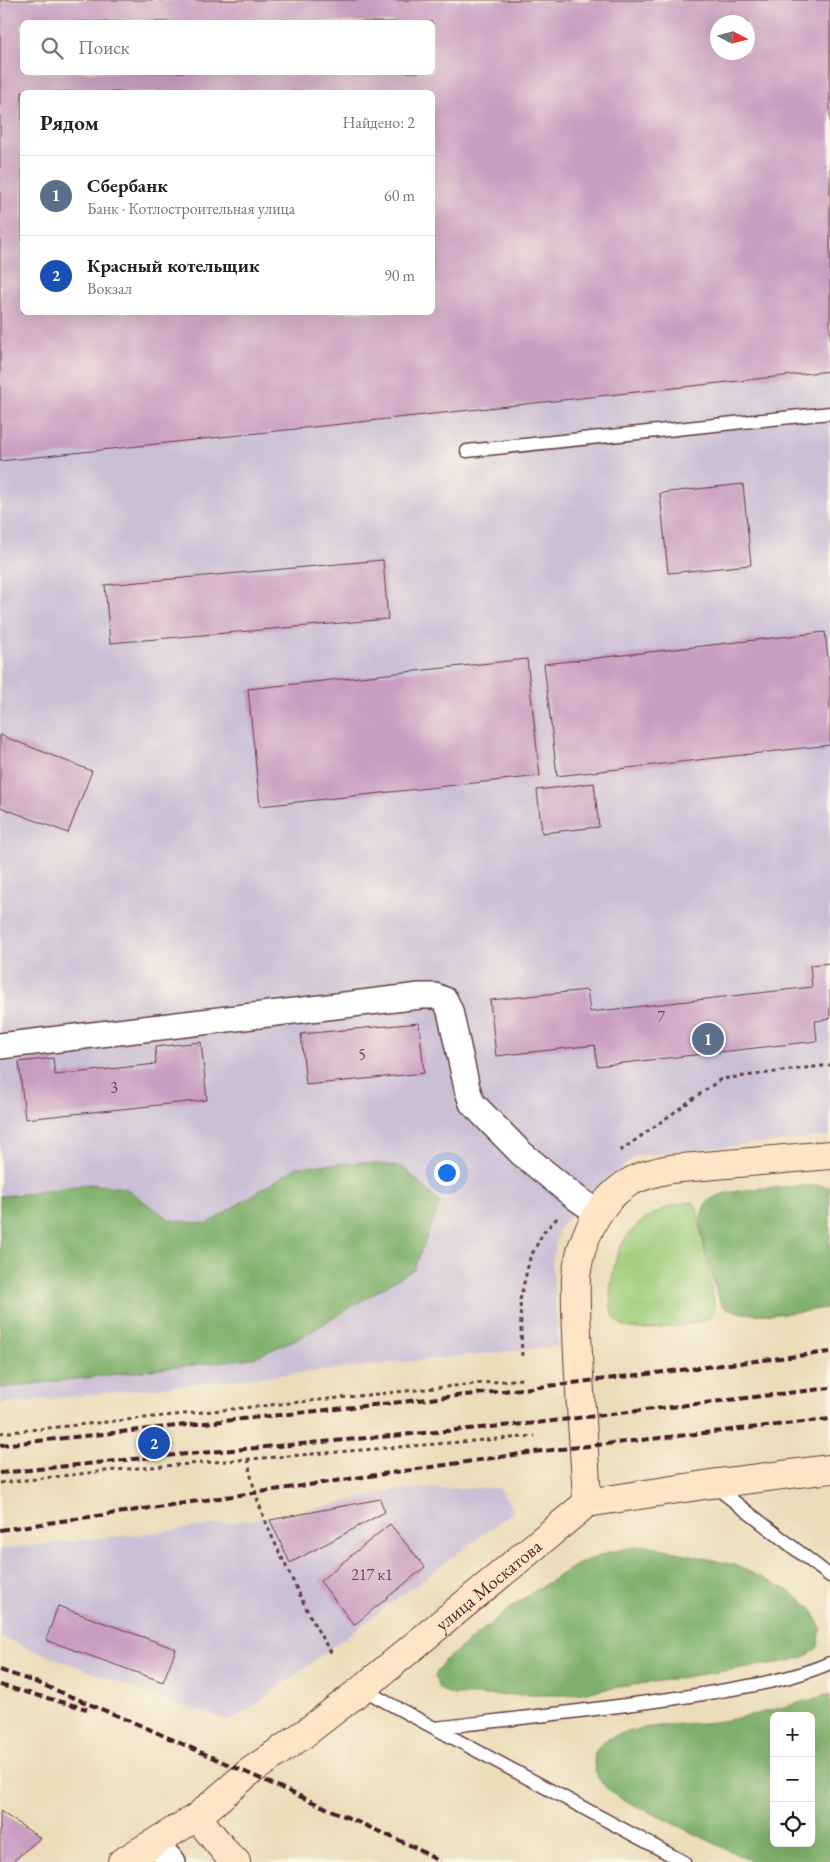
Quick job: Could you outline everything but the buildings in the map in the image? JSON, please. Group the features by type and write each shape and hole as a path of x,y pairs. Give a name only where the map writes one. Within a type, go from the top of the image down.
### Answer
{"main road":[{"path":"830,1155 670,1169 650,1173 630,1182 614,1193 598,1213 580,1254 576,1276 579,1383 588,1503 711,1484 830,1469"},
{"name":"улица Москатова","path":"122,1862 197,1817 248,1773 304,1734 362,1689 588,1503"},
{"path":"197,1817 232,1860 236,1862"}],"street":[{"path":"0,1046 420,996 435,996 445,1000 450,1010 472,1103 521,1152 574,1197 598,1213"},
{"path":"154,1843 173,1862"}],"lane":[{"path":"467,451 830,413"},
{"path":"711,1484 830,1576"},
{"path":"434,1728 634,1705 751,1686 814,1670 830,1663"},
{"path":"362,1689 684,1862"}],"path":[{"path":"721,1079 830,1065"},
{"path":"520,1300 522,1356"},
{"path":"0,1432 522,1379"},
{"path":"0,1484 115,1470 535,1436"},
{"path":"248,1459 251,1479 265,1524 320,1637 333,1655"}],"shaded area":[{"path":"0,0 830,0 830,1136 635,1156 559,1227 552,1263 559,1346 0,1404"},
{"path":"499,1488 514,1511 262,1700 231,1721 178,1705 0,1637 0,1549 177,1530 289,1514 401,1489"}],"green space":[{"path":"362,1162 403,1167 440,1203 414,1269 305,1335 253,1358 0,1388 0,1196 26,1194 88,1184 125,1188 170,1220 207,1224 297,1167"},
{"path":"818,1185 830,1187 830,1307 795,1313 754,1314 742,1313 723,1306 719,1300 706,1253 701,1224 702,1214 708,1202 730,1192"},
{"path":"693,1202 697,1208 714,1304 712,1314 705,1320 664,1328 636,1329 621,1324 614,1317 610,1293 619,1250 632,1231 650,1216 671,1207"},
{"path":"647,1545 735,1565 786,1589 811,1608 821,1628 818,1647 807,1656 789,1661 568,1695 453,1695 439,1689 435,1676 443,1662 519,1601 576,1565 609,1552"},
{"path":"830,1694 830,1862 753,1862 622,1799 607,1788 597,1775 594,1762 597,1749 608,1739 624,1733 664,1725 730,1720"}],"railway":[{"path":"0,1445 531,1388 830,1352"},
{"path":"0,1473 154,1457 536,1423 830,1388"},
{"path":"0,1530 534,1452 830,1419"},
{"path":"0,1670 41,1684 142,1726 414,1847 440,1862"},
{"path":"0,1685 87,1709"}],"place":[{"name":"Сбербанк","path":"708,1039"},
{"name":"Красный котельщик","path":"154,1443"}]}
